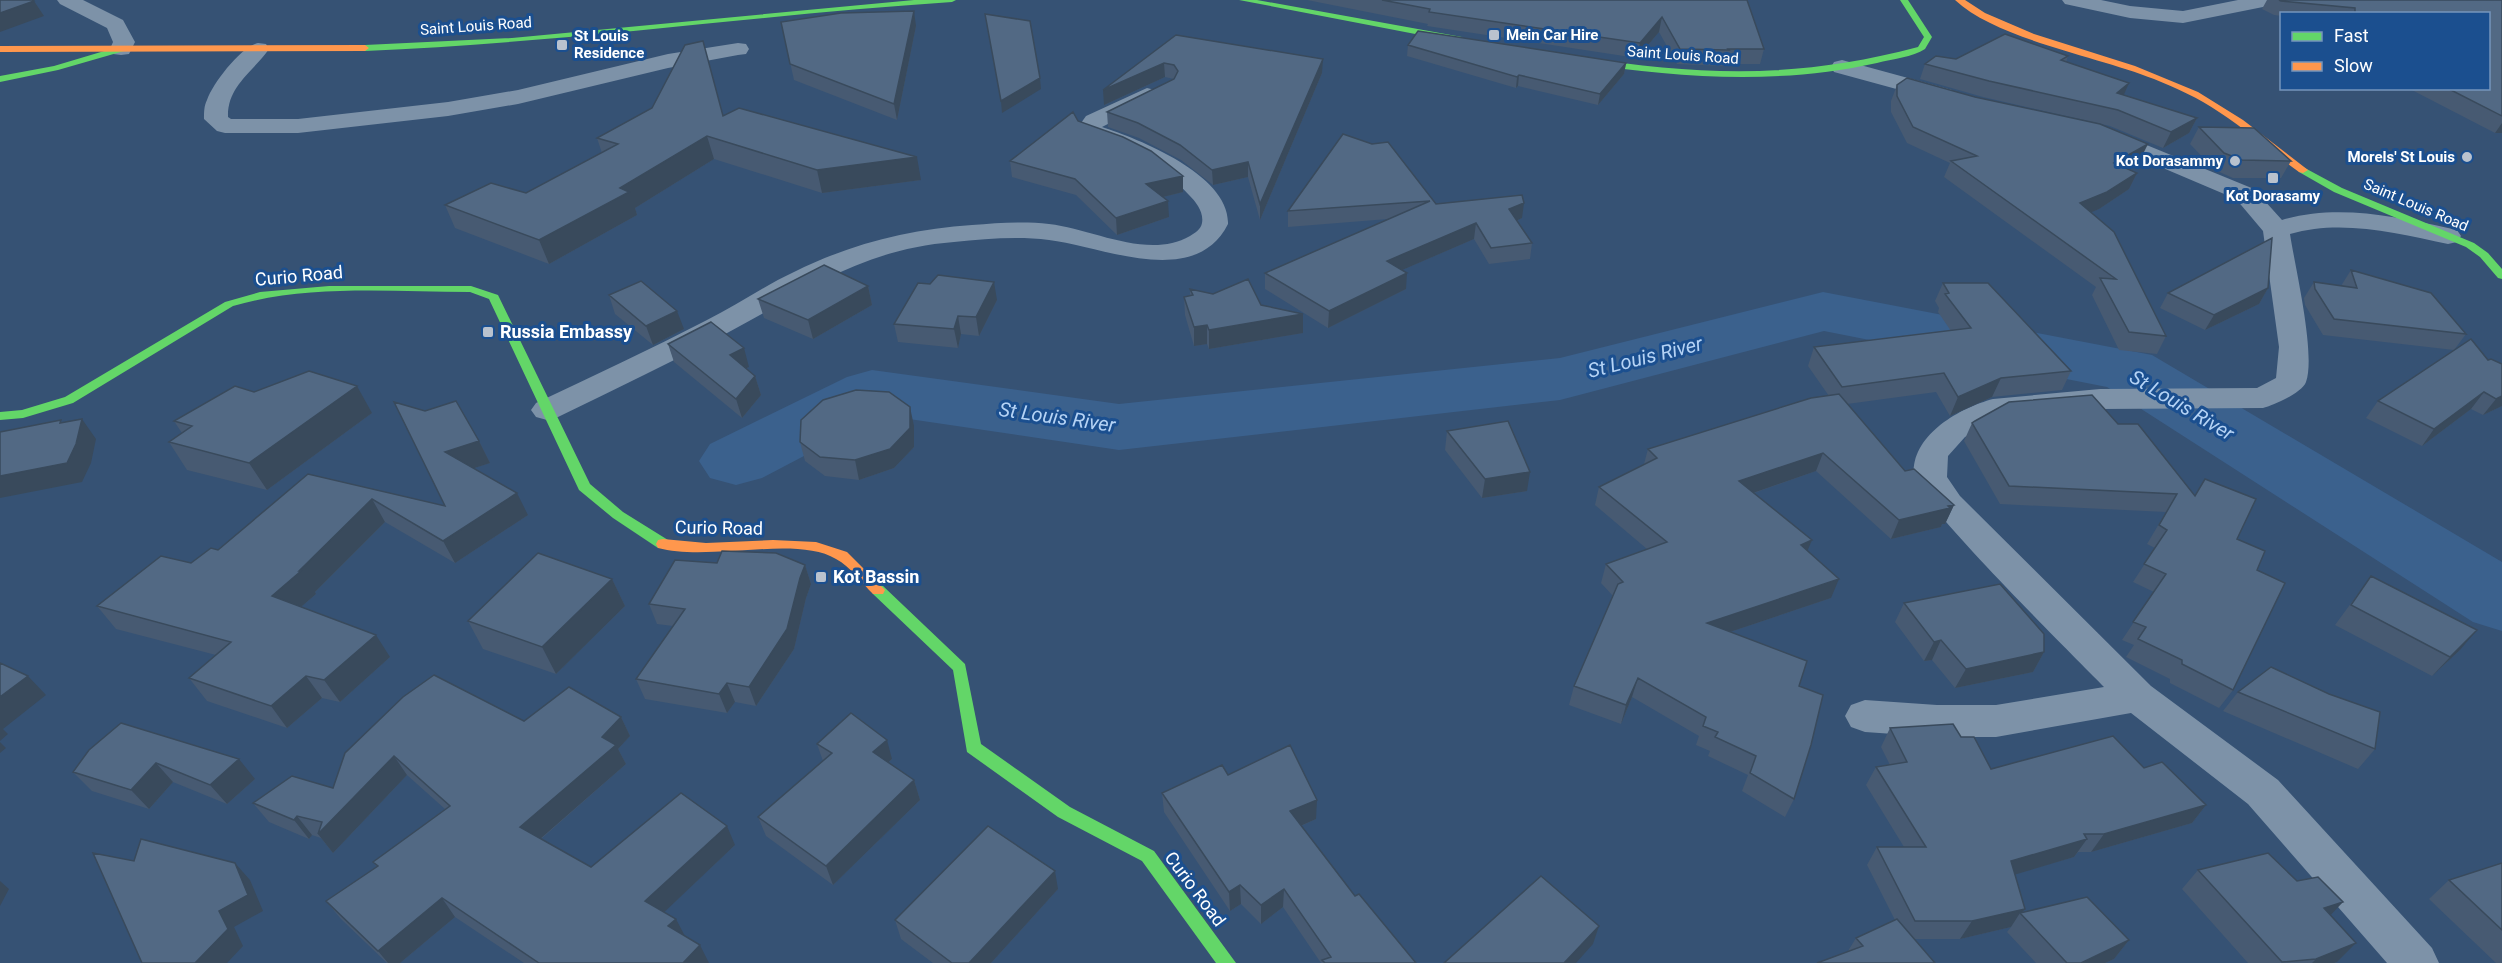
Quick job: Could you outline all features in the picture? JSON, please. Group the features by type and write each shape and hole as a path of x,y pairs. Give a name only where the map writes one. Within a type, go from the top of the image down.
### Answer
{"main road":[{"name":"Saint Louis Road","path":"0,49 396,48 495,42 877,4 952,0"},
{"path":"1243,0 1472,42"},
{"name":"Saint Louis Road","path":"1563,57 1682,74 1781,75 1842,67 1921,49 1928,37 1922,25 1905,6 1904,0"},
{"name":"Saint Louis Road","path":"1959,0 1973,12 2009,30 2103,57 2190,93 2228,114 2292,164 2323,182 2477,249 2502,276"},
{"path":"0,79 55,68 121,50"},
{"name":"Curio Road","path":"0,416 23,414 69,400 229,304 260,295 329,289 471,290 494,297 585,488 618,515 664,544 695,548 799,545 839,553 960,668 973,747 1064,812 1148,856 1227,963"}],"street":[{"path":"67,0 116,24 124,42 121,50"},
{"path":"2072,0 2130,12 2183,17 2268,0"},
{"path":"258,49 225,84 214,105 216,119 225,126 298,126 448,109 518,97 668,61 738,49"},
{"path":"1842,67 1967,102"},
{"path":"547,410 720,325 805,277 857,255 909,241 949,234 1039,231 1081,237 1147,252 1174,250 1197,244 1211,234 1216,220 1212,206 1194,183 1172,165 1143,150 1088,130 1094,121 1166,86"},
{"path":"2079,128 2102,133 2245,194 2276,230 2294,347 2291,382 2263,398 2100,399 1993,409 1954,430 1932,453 1930,478 1948,504 2137,697 2264,792 2416,963"},
{"path":"2276,230 2299,223 2354,221 2413,228 2453,237"},
{"path":"1865,716 1937,721 1996,721 2137,697"}],"building":[{"path":"0,0 33,0 34,1 0,13"},
{"path":"1382,0 1747,0 1764,49 1680,49 1662,17 1640,43 1429,12 1430,9"},
{"path":"2279,0 2502,0 2502,116 2451,90 2490,90 2490,12 2355,12 2355,8"},
{"path":"914,11 894,104 790,64 781,22 841,13"},
{"path":"985,14 1030,21 1040,78 1001,101"},
{"path":"1418,31 1626,63 1600,94 1519,75 1517,77 1408,45"},
{"path":"2005,34 2068,56 2061,60 2129,83 2117,93 2197,118 2171,132 2118,110 1925,64 1936,56 1956,59"},
{"path":"1176,35 1323,59 1260,204 1248,162 1212,170 1180,145 1138,123 1107,112 1174,79 1178,71 1174,65 1164,63 1103,90"},
{"path":"703,41 723,116 739,108 917,157 817,170 707,136 620,188 629,192 539,240 445,205 491,183 526,193 618,144 597,138 652,108 685,45"},
{"path":"1907,78 1975,97 2100,124 2148,144 2114,163 2137,173 2107,192 2080,203 2114,232 2166,336 2129,332 2100,278 2116,279 1951,161 1977,156 1913,127 1897,96 1897,85"},
{"path":"1073,112 1078,121 1123,137 1151,151 1183,176 1146,184 1168,201 1116,218 1075,179 1010,161"},
{"path":"2199,127 2254,128 2291,161 2242,160 2224,153"},
{"path":"1343,134 1372,144 1388,142 1436,204 1522,195 1524,203 1509,209 1532,243 1491,248 1476,223 1387,261 1407,273 1329,311 1265,273 1430,201 1288,211"},
{"path":"2272,238 2268,288 2214,315 2168,293"},
{"path":"824,265 868,286 808,320 758,299"},
{"path":"2351,270 2431,293 2466,334 2334,319 2315,289 2314,282 2357,288"},
{"path":"938,275 994,282 976,317 958,316 954,329 894,324 918,283 930,284"},
{"path":"1248,279 1261,305 1303,314 1209,330 1207,325 1194,327 1184,297 1193,295 1190,289 1213,294"},
{"path":"641,281 677,311 646,326 609,295"},
{"path":"1943,283 1988,283 2071,371 2001,378 1958,397 1944,373 1842,387 1814,347 1971,328 1945,294 1949,293"},
{"path":"711,322 744,348 730,355 755,376 736,399 668,344"},
{"path":"2471,339 2488,360 2502,364 2502,396 2496,399 2484,392 2434,429 2378,401"},
{"path":"309,371 357,386 249,463 169,442 192,426 174,421 235,386 254,392"},
{"path":"856,390 889,392 910,407 910,428 890,449 855,460 820,457 800,442 801,420 823,400"},
{"path":"1839,394 1905,471 1914,469 1954,505 1948,506 1950,508 1899,520 1823,453 1739,481 1812,540 1801,545 1839,579 1707,623 1807,661 1799,686 1823,695 1811,745 1794,799 1750,773 1756,756 1715,737 1718,732 1703,726 1706,717 1638,678 1626,705 1574,686 1618,584 1623,582 1606,564 1667,542 1599,487 1657,458 1648,449 1811,398"},
{"path":"2092,395 2118,424 2138,424 2195,496 2205,479 2256,499 2237,539 2265,551 2257,570 2285,583 2233,690 2182,664 2182,660 2138,639 2146,627 2133,622 2166,574 2144,564 2167,530 2159,525 2177,494 2009,486 1972,423 2009,402"},
{"path":"456,401 479,441 445,452 517,493 443,541 372,499 299,571 301,571 272,596 376,635 324,680 306,676 271,706 189,678 231,642 97,606 161,556 191,563 211,548 218,550 308,474 445,506 394,402 425,411"},
{"path":"82,419 76,444 67,463 0,476 0,432 61,420 60,423"},
{"path":"1508,421 1530,472 1485,479 1447,431"},
{"path":"722,551 776,553 805,565 787,629 749,687 727,683 719,694 636,679 685,609 649,604 675,560 717,563"},
{"path":"538,553 612,579 542,647 468,621"},
{"path":"2371,576 2477,630 2450,657 2351,605"},
{"path":"2000,584 2044,634 2044,652 1966,669 1941,640 1934,642 1904,603"},
{"path":"0,663 28,676 0,697"},
{"path":"2271,667 2329,694 2380,712 2375,749 2238,692"},
{"path":"434,675 524,721 569,687 621,717 602,737 616,745 520,827 591,867 681,793 727,826 645,901 676,919 668,926 700,945 683,963 539,963 442,898 378,951 326,901 378,866 373,862 450,806 394,756 318,834 322,822 297,816 294,820 253,803 292,776 333,788 345,753 403,697"},
{"path":"851,713 887,740 873,752 914,780 826,866 758,817 832,753 817,744"},
{"path":"121,723 239,759 210,785 156,763 131,790 73,772 89,750"},
{"path":"1953,724 1961,737 1974,737 1991,769 2113,736 2144,768 2162,762 2206,805 2104,834 2084,834 2087,839 2011,861 2025,909 1972,921 1915,921 1877,847 1926,847 1876,767 1907,762 1890,728"},
{"path":"1290,745 1317,800 1290,811 1355,896 1359,894 1416,963 1325,963 1322,960 1331,957 1284,889 1261,905 1240,885 1229,892 1162,793 1222,765 1228,775"},
{"path":"988,826 1055,871 969,963 952,963 895,920"},
{"path":"141,839 235,863 248,895 219,911 228,929 195,963 142,963 93,853 134,861"},
{"path":"2268,853 2297,881 2318,877 2343,902 2324,908 2356,943 2316,959 2282,962 2198,870"},
{"path":"2502,863 2502,930 2449,880"},
{"path":"1541,876 1599,926 1564,963 1444,963"},
{"path":"2087,897 2129,940 2081,963 2067,963 2020,913"},
{"path":"1897,919 1935,963 1817,963 1863,946 1856,938"}],"waterway":[{"name":"St Louis River","path":"736,461 872,392 1119,427 1560,379 1823,311 2128,370 2502,601"}],"traffic: fast":[{"path":"365,48 586,34 805,11 952,0"},
{"path":"1243,0 1462,40"},
{"path":"1581,60 1632,68 1709,75 1803,73 1854,65 1921,49 1928,37 1904,0"},
{"path":"0,79 55,68 121,49"},
{"path":"2303,170 2338,190 2470,245 2484,255 2502,276"},
{"path":"0,416 23,414 69,400 229,304 260,295 329,289 471,289 494,297 584,487 618,515 663,544"},
{"path":"878,590 960,668 973,747 1064,812 1148,856 1227,963"}],"traffic: slow":[{"path":"1959,0 1982,15 2031,36 2132,67 2195,94 2230,115 2303,170"},
{"path":"0,49 365,48"},
{"path":"663,544 684,548 773,545 816,547 842,555 878,590"}],"place":[{"name":"Mein Car Hire","path":"1494,35"},
{"name":"St Louis Residence","path":"562,45"},
{"name":"Morels' St Louis","path":"2467,157"},
{"name":"Kot Dorasammy","path":"2235,161"},
{"name":"Kot Dorasamy","path":"2273,178"},
{"name":"Russia Embassy","path":"488,332"},
{"name":"Kot Bassin","path":"821,577"}]}
